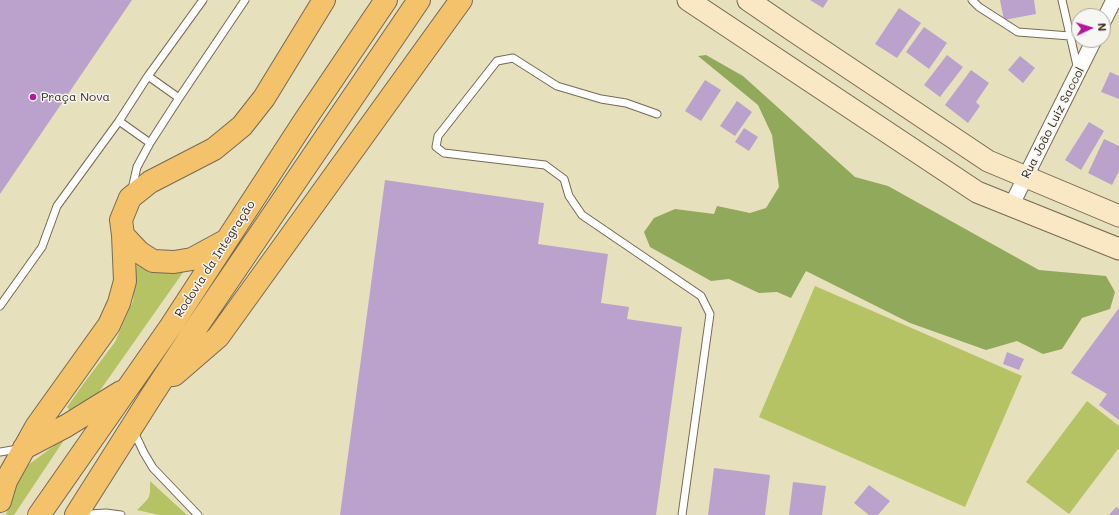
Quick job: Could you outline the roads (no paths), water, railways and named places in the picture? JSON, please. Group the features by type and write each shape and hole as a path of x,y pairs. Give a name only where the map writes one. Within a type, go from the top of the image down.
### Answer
{"highway":[{"path":"0,501 6,481 36,427 109,325 119,303 125,281 121,220 130,198 150,182 214,149 242,126 264,98 324,0"},
{"name":"Rodovia da Integração","path":"39,515 171,326 305,120 386,0"},
{"name":"Rodovia da Integração","path":"76,515 152,395 211,306 419,0"},
{"path":"152,395 218,337 461,0"},
{"path":"123,236 139,252 153,261 174,262 192,259 229,238"},
{"path":"24,448 66,426 127,389"}],"street":[{"path":"688,0 977,192 1119,248"},
{"path":"748,0 988,161 1119,216"},
{"name":"Rua João Luiz Saccol","path":"1011,206 1090,48"}],"lane":[{"path":"0,306 42,247 57,206 119,121 148,76 203,0"},
{"path":"130,198 136,167 179,98 245,0"},
{"path":"972,0 978,7 1018,32 1070,36"},
{"path":"1062,0 1078,72"},
{"path":"657,114 626,103 601,99 557,86 513,58 497,61 438,136 436,147 444,153 545,165 564,179 569,196 582,215 701,296 710,314 682,515"},
{"path":"148,76 179,98"},
{"path":"119,121 150,143"},
{"path":"132,427 153,468 198,515"},
{"path":"0,452 24,448"},
{"path":"87,515 106,513 121,515"}],"place":[{"name":"Praça Nova","path":"33,97"}]}
